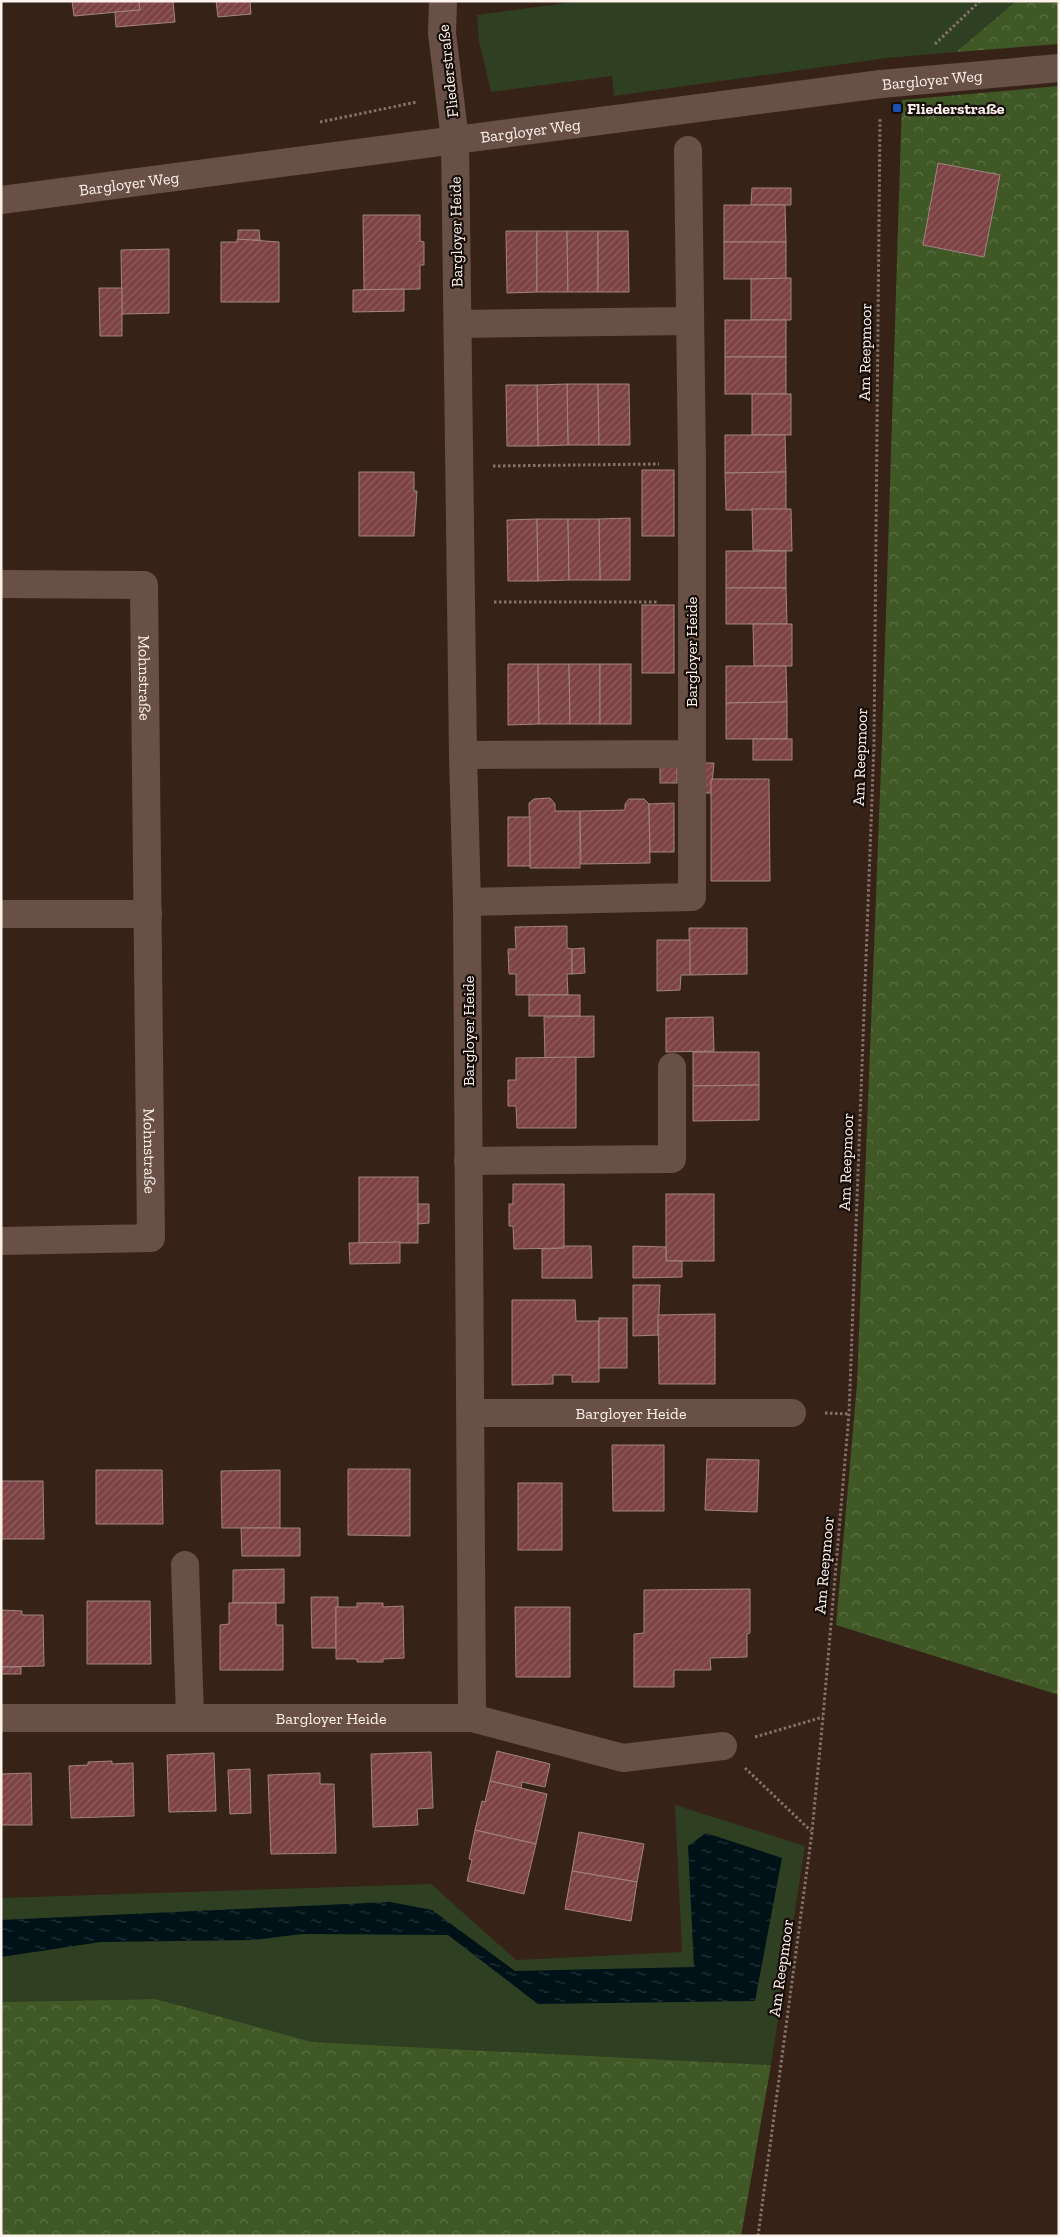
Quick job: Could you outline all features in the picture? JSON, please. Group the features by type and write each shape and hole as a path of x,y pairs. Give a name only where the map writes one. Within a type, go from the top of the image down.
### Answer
{"street":[{"name":"Fliederstraße","path":"443,1 442,33 455,140"},
{"name":"Bargloyer Weg","path":"1,200 881,84 1059,68"},
{"name":"Bargloyer Heide","path":"455,140 462,755 467,902 472,1718"},
{"name":"Bargloyer Heide","path":"467,902 692,897 692,464 688,150"},
{"path":"458,324 689,321"},
{"name":"Mohnstraße","path":"1,584 144,584 151,1238 1,1241"},
{"path":"462,755 692,754"},
{"path":"1,914 148,914"},
{"path":"468,1161 672,1159 672,1066"},
{"name":"Bargloyer Heide","path":"471,1413 792,1413"},
{"path":"185,1565 190,1717"},
{"name":"Bargloyer Heide","path":"1,1718 472,1718 623,1758 723,1746"}],"path":[{"name":"Am Reepmoor","path":"758,2236 812,1832 824,1717 849,1414 872,794 881,84"},
{"path":"313,122 449,95"},
{"path":"460,466 692,464"},
{"path":"461,602 691,602"},
{"path":"812,1832 723,1746 824,1717"}],"green space":[{"path":"582,1 1016,1 956,52 887,58 614,96 612,76 491,92 479,41 477,15"},
{"path":"1016,1 1059,1 1059,44 956,52"},
{"path":"1059,86 1059,1695 836,1625 857,1384 882,741 902,100"},
{"path":"675,1805 805,1846 771,2065 312,2042 156,1999 1,2002 1,1898 431,1884 516,1960 682,1952"},
{"path":"156,1999 312,2042 771,2065 741,2236 1,2236 1,2002"}],"water":[{"path":"706,1833 782,1858 755,2001 538,2004 448,1935 302,1934 253,1940 101,1942 1,1957 1,1920 390,1902 432,1910 515,1971 694,1967 688,1846"}],"building":[{"path":"72,1 139,1 140,10 74,16"},
{"path":"139,1 173,1 175,22 116,27 115,12 140,10"},
{"path":"216,1 250,1 251,14 218,17"},
{"path":"938,163 1000,175 984,257 923,245"},
{"path":"752,188 791,188 791,205 751,205"},
{"path":"724,205 785,205 786,242 724,242"},
{"path":"363,215 420,215 420,241 424,242 424,265 420,265 420,289 364,290"},
{"path":"238,230 259,230 260,240 238,240"},
{"path":"506,231 537,231 537,292 507,293"},
{"path":"537,231 567,231 568,292 537,292"},
{"path":"567,231 598,231 598,292 568,292"},
{"path":"598,231 628,231 629,292 598,292"},
{"path":"237,239 279,242 279,302 221,302 221,242 237,242"},
{"path":"724,242 786,242 786,279 724,279"},
{"path":"169,249 169,313 122,314 121,250"},
{"path":"791,278 791,320 751,320 751,279"},
{"path":"99,288 122,288 122,336 100,336"},
{"path":"404,289 404,311 353,312 353,290"},
{"path":"725,320 786,320 786,357 725,357"},
{"path":"725,357 786,357 786,394 725,394"},
{"path":"567,384 598,384 599,445 568,445"},
{"path":"567,384 568,445 538,446 537,385"},
{"path":"598,384 629,384 630,445 599,445"},
{"path":"506,385 537,385 538,446 507,446"},
{"path":"752,394 791,394 791,435 752,435"},
{"path":"725,435 785,435 786,472 725,473"},
{"path":"642,470 674,470 674,536 642,536"},
{"path":"359,472 414,472 414,491 417,491 414,536 359,536"},
{"path":"786,472 786,510 726,510 725,473"},
{"path":"752,509 791,509 792,551 753,550"},
{"path":"630,518 630,580 600,580 599,519"},
{"path":"537,519 538,581 508,581 507,520"},
{"path":"537,519 568,519 569,580 538,581"},
{"path":"568,519 599,519 600,580 569,580"},
{"path":"726,551 786,551 786,588 726,588"},
{"path":"726,588 786,588 787,624 726,624"},
{"path":"642,605 674,605 674,673 642,673"},
{"path":"753,624 792,624 792,666 754,666"},
{"path":"508,664 538,664 539,724 508,725"},
{"path":"538,664 569,664 570,724 539,724"},
{"path":"569,664 600,664 600,724 570,724"},
{"path":"600,664 631,664 631,724 600,724"},
{"path":"726,666 786,666 787,702 726,703"},
{"path":"787,702 787,739 726,739 726,703"},
{"path":"753,739 792,739 792,760 753,760"},
{"path":"698,763 714,763 711,793 698,793"},
{"path":"660,767 677,767 677,783 660,783"},
{"path":"711,779 769,779 770,881 711,881"},
{"path":"550,798 555,804 555,811 580,811 580,868 530,868 529,803 534,799"},
{"path":"629,799 644,799 649,804 650,863 581,864 580,811 625,810 625,804"},
{"path":"674,803 674,852 650,852 649,804"},
{"path":"508,817 530,817 530,866 508,866"},
{"path":"567,926 567,948 572,949 572,974 567,974 568,995 516,995 516,974 509,974 508,949 516,949 515,927"},
{"path":"689,928 747,928 747,974 690,975"},
{"path":"657,940 690,940 690,975 681,975 680,990 657,991"},
{"path":"584,948 585,973 572,974 572,949"},
{"path":"529,995 580,995 580,1016 529,1016"},
{"path":"594,1016 594,1057 545,1058 544,1017"},
{"path":"713,1017 714,1051 666,1052 666,1018"},
{"path":"693,1052 759,1052 759,1085 693,1086"},
{"path":"576,1057 576,1128 517,1128 516,1106 508,1106 508,1080 516,1080 516,1058"},
{"path":"759,1085 759,1120 693,1121 693,1086"},
{"path":"359,1177 418,1177 418,1243 359,1243"},
{"path":"513,1184 564,1184 564,1248 514,1249 513,1226 509,1226 509,1204 513,1204"},
{"path":"666,1194 714,1194 714,1261 666,1261"},
{"path":"418,1204 429,1204 429,1223 418,1224"},
{"path":"400,1242 400,1263 350,1264 349,1243"},
{"path":"564,1246 591,1246 592,1278 542,1278 542,1249 564,1248"},
{"path":"633,1246 666,1247 666,1261 682,1261 682,1277 633,1278"},
{"path":"633,1285 660,1285 658,1335 633,1336"},
{"path":"512,1300 575,1300 576,1321 599,1321 599,1382 572,1382 572,1375 553,1375 553,1384 512,1385"},
{"path":"715,1314 715,1384 659,1384 658,1315"},
{"path":"599,1318 627,1318 627,1368 599,1368"},
{"path":"612,1445 664,1445 664,1511 613,1511"},
{"path":"707,1459 759,1460 757,1512 705,1510"},
{"path":"348,1469 410,1469 410,1536 348,1535"},
{"path":"96,1470 162,1470 163,1524 96,1524"},
{"path":"280,1470 280,1528 222,1528 221,1471"},
{"path":"1,1481 43,1481 44,1539 1,1539"},
{"path":"518,1483 562,1483 562,1550 518,1550"},
{"path":"241,1528 300,1528 300,1556 242,1556"},
{"path":"284,1569 284,1603 233,1603 233,1570"},
{"path":"750,1589 750,1633 747,1634 747,1657 710,1658 711,1670 674,1670 674,1687 634,1687 634,1634 644,1633 644,1590"},
{"path":"311,1597 338,1597 338,1607 336,1607 336,1648 312,1648"},
{"path":"87,1601 150,1601 151,1664 87,1664"},
{"path":"229,1603 276,1603 276,1625 283,1625 283,1670 220,1670 220,1625 229,1624"},
{"path":"357,1603 383,1603 383,1607 403,1606 404,1658 383,1659 383,1662 357,1662 357,1659 336,1659 336,1607 357,1607"},
{"path":"515,1607 570,1607 570,1677 516,1677"},
{"path":"1,1610 22,1611 22,1615 43,1615 44,1666 1,1667"},
{"path":"1,1667 21,1667 21,1674 1,1674"},
{"path":"497,1751 550,1764 545,1787 522,1782 521,1788 490,1781"},
{"path":"431,1752 433,1808 417,1809 418,1825 373,1827 371,1754"},
{"path":"214,1753 216,1811 169,1812 167,1755"},
{"path":"112,1761 112,1764 133,1763 134,1816 71,1818 69,1766 88,1765 88,1762"},
{"path":"250,1769 251,1813 230,1814 228,1770"},
{"path":"31,1773 32,1825 1,1825 1,1774"},
{"path":"320,1773 320,1784 334,1784 336,1853 271,1854 268,1775"},
{"path":"490,1781 547,1794 536,1844 475,1830 482,1801 485,1802"},
{"path":"475,1830 536,1844 524,1894 467,1881 472,1860 469,1859"},
{"path":"579,1832 644,1844 637,1882 572,1871"},
{"path":"572,1871 637,1882 631,1921 565,1909"}],"place":[{"name":"Fliederstraße","path":"897,108"}]}
